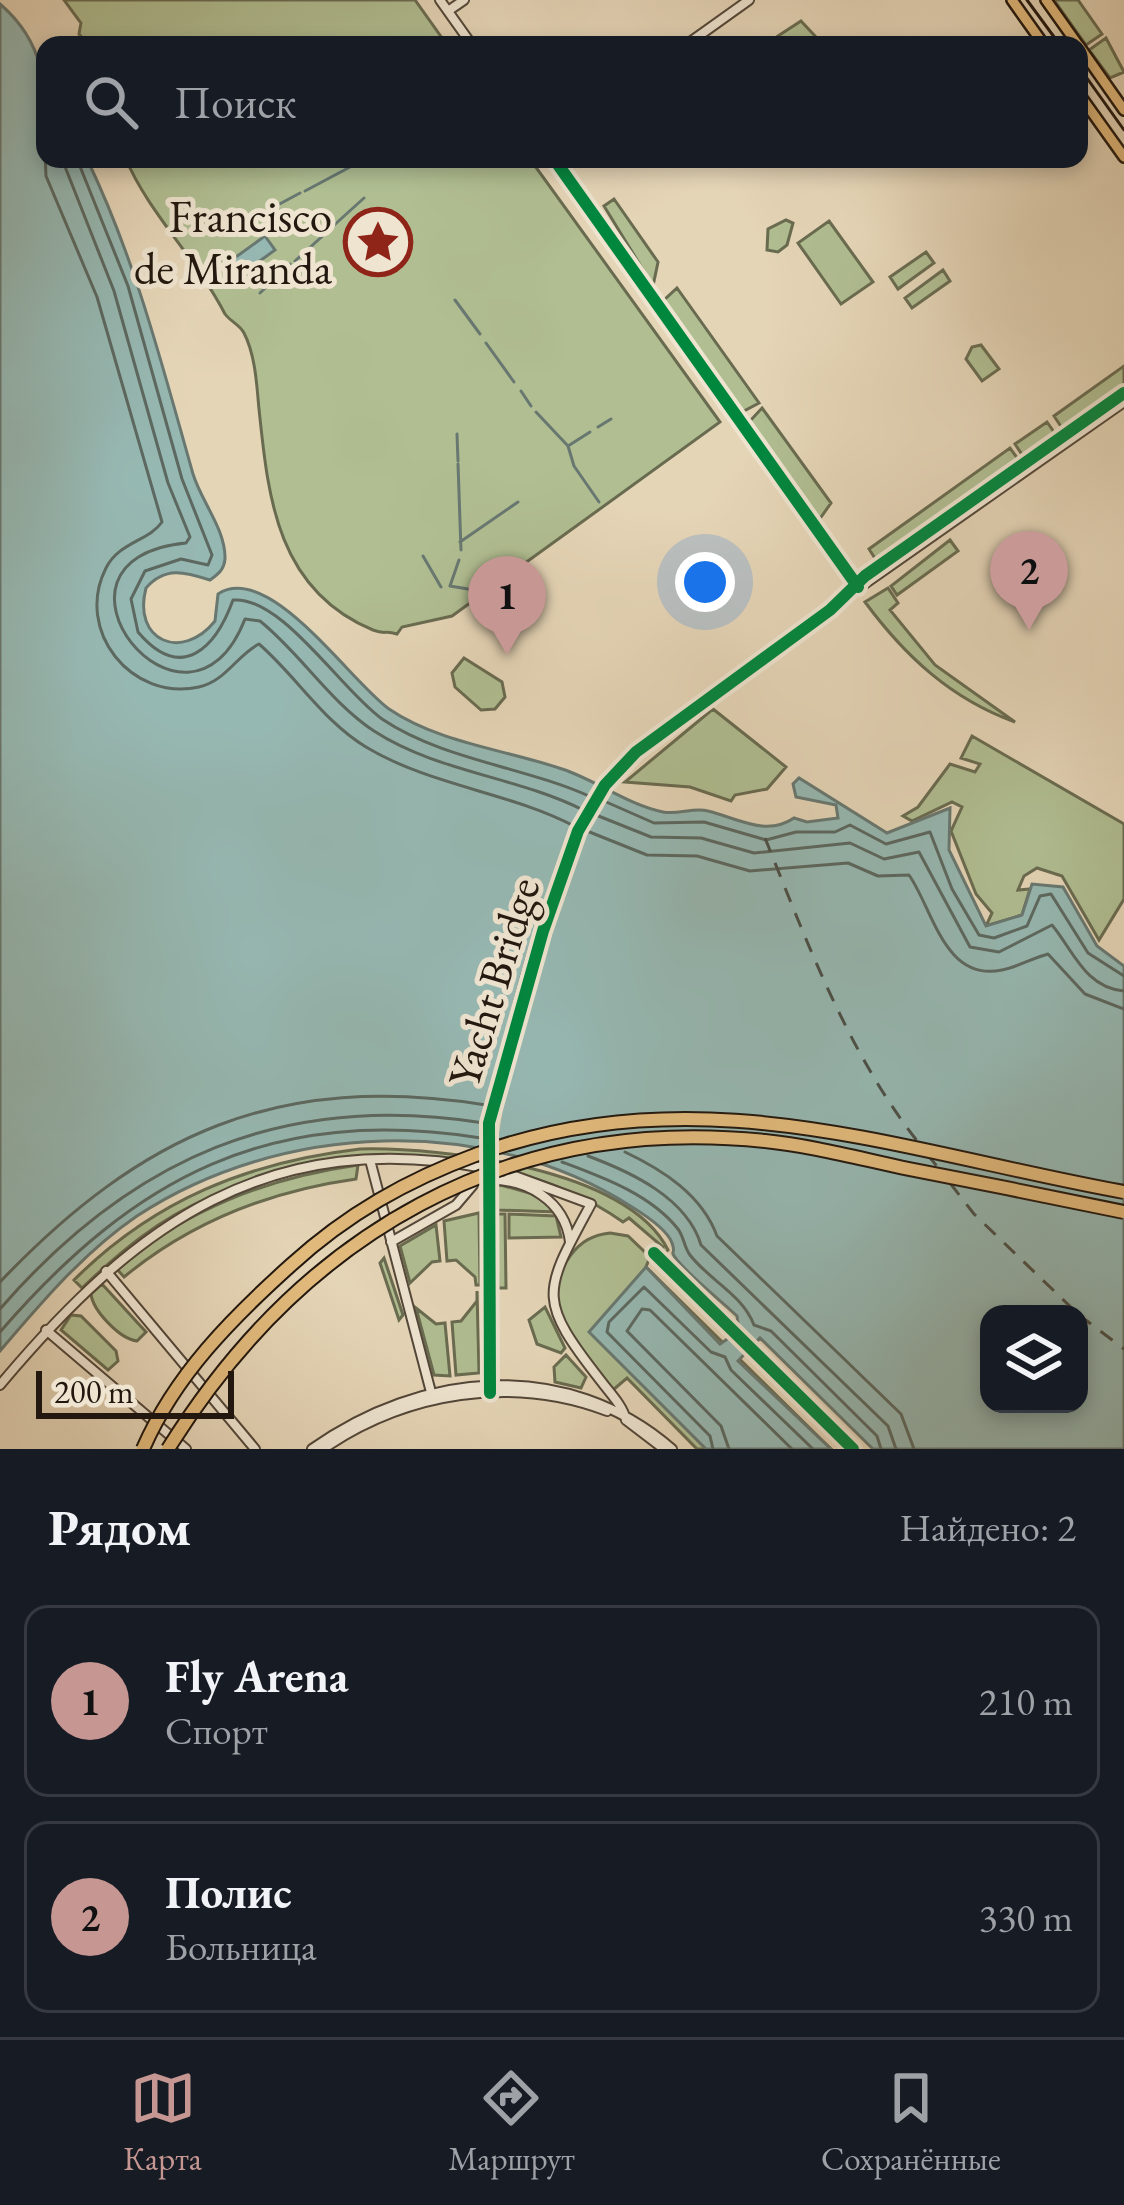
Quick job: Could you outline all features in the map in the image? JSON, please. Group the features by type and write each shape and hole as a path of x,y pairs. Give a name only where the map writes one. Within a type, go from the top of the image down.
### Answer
{"highway":[{"path":"143,1449 206,1349 323,1236 392,1191 521,1138 623,1120 728,1117 820,1129 1124,1192"},
{"path":"168,1449 238,1348 345,1250 404,1210 526,1162 658,1137 765,1141 1124,1212"}],"main road":[{"path":"1012,0 1038,36"},
{"path":"1046,0 1071,36"},
{"path":"1088,60 1124,110"},
{"path":"1088,107 1124,157"}],"street":[{"path":"440,0 466,36"},
{"path":"448,11 464,0"},
{"path":"699,36 749,0"},
{"path":"560,168 858,587"},
{"name":"Yacht Bridge","path":"490,1389 487,1144 494,1100 567,860 594,801 626,762 858,587 865,576 1124,397"},
{"path":"370,1160 432,1396"},
{"path":"0,1384 106,1271 138,1243 206,1203 296,1171 370,1160 426,1160 495,1170 591,1204 555,1273 552,1303 558,1324 627,1417 668,1449"},
{"path":"391,1242 455,1205 476,1180 496,1180 548,1198 568,1223 570,1244"},
{"path":"654,1253 853,1449"},
{"path":"106,1271 255,1449"},
{"path":"46,1330 186,1449"},
{"path":"588,1401 598,1391 598,1378"},
{"path":"312,1449 394,1402 490,1389 532,1385 627,1417"},
{"path":"322,1449 432,1396"}],"green space":[{"path":"64,0 415,0 441,36 81,36 81,23"},
{"path":"1054,0 1078,0 1102,34 1088,44 1088,36 1080,36"},
{"path":"801,21 815,36 778,36"},
{"path":"1106,38 1124,72 1110,78 1089,50"},
{"path":"130,168 537,168 720,422 452,616 402,627 397,634 373,630 341,613 297,565 273,506 248,342"},
{"path":"614,199 658,262 653,286 604,206"},
{"path":"786,220 793,223 787,245 778,252 767,250 768,229"},
{"path":"829,221 873,282 841,304 798,243"},
{"path":"926,252 934,263 898,289 890,277"},
{"path":"943,270 950,281 912,308 905,298"},
{"path":"677,288 759,403 742,412 663,301"},
{"path":"981,345 999,369 982,381 966,359 972,347"},
{"path":"1124,366 1124,388 1064,431 1054,416"},
{"path":"762,408 831,503 819,520 749,422"},
{"path":"1047,422 1056,435 1025,459 1015,444"},
{"path":"1010,448 1020,462 878,563 869,549"},
{"path":"950,540 958,551 897,595 891,586"},
{"path":"888,588 898,603 890,610 935,665 1015,722 950,688 896,640 865,602"},
{"path":"464,658 502,682 505,697 495,709 481,710 455,687 452,673"},
{"path":"713,709 786,767 767,789 735,795 731,801 690,787 625,782"},
{"path":"972,736 1124,824 1124,899 1099,940 1062,876 1037,868 1024,876 1018,890 1030,889 1022,915 986,926 992,913 976,894 951,831 962,807 952,802 912,821 903,816 918,807 950,764 975,772 980,764 961,758"},
{"path":"360,1149 483,1158 574,1181 614,1199 647,1222 668,1250 662,1256 663,1247 629,1218 623,1222 577,1195 527,1176 475,1165 366,1161 312,1168 209,1198 141,1237 82,1288 74,1280 137,1228 205,1189 279,1164"},
{"path":"358,1165 356,1179 293,1192 233,1212 177,1240 124,1277 116,1268 171,1229 230,1199 292,1178"},
{"path":"497,1184 533,1194 558,1212 497,1210"},
{"path":"479,1213 480,1285 476,1285 475,1277 456,1260 447,1261 444,1221"},
{"path":"496,1214 505,1214 506,1288 498,1288"},
{"path":"509,1214 556,1216 561,1237 509,1238"},
{"path":"436,1225 440,1261 432,1262 410,1283 400,1246"},
{"path":"610,1233 628,1236 650,1257 646,1267 831,1449 697,1449 627,1378 613,1390 567,1327 557,1292 560,1274 574,1251"},
{"path":"384,1258 403,1315 399,1320 380,1263"},
{"path":"102,1284 146,1332 137,1341 116,1330 97,1308 91,1294"},
{"path":"477,1291 479,1373 456,1375 452,1322 461,1321 477,1301"},
{"path":"545,1307 565,1348 561,1353 537,1344 529,1320"},
{"path":"416,1308 436,1324 445,1323 450,1376 434,1375"},
{"path":"71,1315 81,1316 116,1351 118,1361 108,1370 61,1330"},
{"path":"566,1355 586,1377 581,1388 555,1382 554,1367"}],"water":[{"path":"0,4 17,21 36,54 36,168 91,168 120,236 193,474 224,548 223,566 210,580 168,574 146,588 146,621 153,633 175,643 188,641 215,621 218,594 238,588 261,594 308,628 372,694 409,721 562,769 663,812 703,810 762,826 794,818 807,822 838,818 836,805 796,797 793,784 799,778 887,833 950,808 949,850 986,926 1022,915 1032,884 1063,887 1097,946 1124,966 1124,1449 873,1449 760,1338 738,1361 831,1449 706,1449 589,1332 646,1267 720,1344 739,1331 737,1316 677,1260 665,1233 632,1207 575,1177 513,1156 449,1144 383,1141 318,1147 254,1162 193,1185 137,1216 81,1262 0,1351"},
{"path":"265,236 275,250 232,281 222,267"}],"pier":[{"path":"601,781 614,786 585,832 546,945 508,1077 495,1158 480,1156 489,1090 559,862 578,815"}],"waterway":[{"path":"305,191 348,168"},
{"path":"261,214 300,193"},
{"path":"332,227 364,198"},
{"path":"222,235 256,218"},
{"path":"295,261 327,232"},
{"path":"260,293 290,264"},
{"path":"455,300 480,334"},
{"path":"486,343 514,382"},
{"path":"521,391 531,406"},
{"path":"536,412 568,446 574,466 599,502"},
{"path":"598,427 611,419"},
{"path":"568,446 590,432"},
{"path":"457,434 458,461"},
{"path":"458,464 461,550"},
{"path":"460,542 518,502"},
{"path":"423,556 441,587"},
{"path":"459,560 450,586 480,591"}],"ferry route":[{"path":"765,838 850,1034 918,1142"},
{"path":"927,1154 940,1170"},
{"path":"950,1183 974,1214 1069,1305"},
{"path":"1088,1322 1124,1349"}],"tram line":[{"path":"1027,0 1053,36"},
{"path":"1088,80 1124,130"}],"cycle path":[{"path":"560,168 858,587"},
{"path":"490,1393 489,1123 543,931 578,831 605,785 636,752 830,610 865,576 1124,393"},
{"path":"654,1253 853,1449"}],"place":[{"name":"Francisco de Miranda","path":"378,242"},
{"name":"Полис","path":"1029,630"},
{"name":"Fly Arena","path":"507,655"}]}
